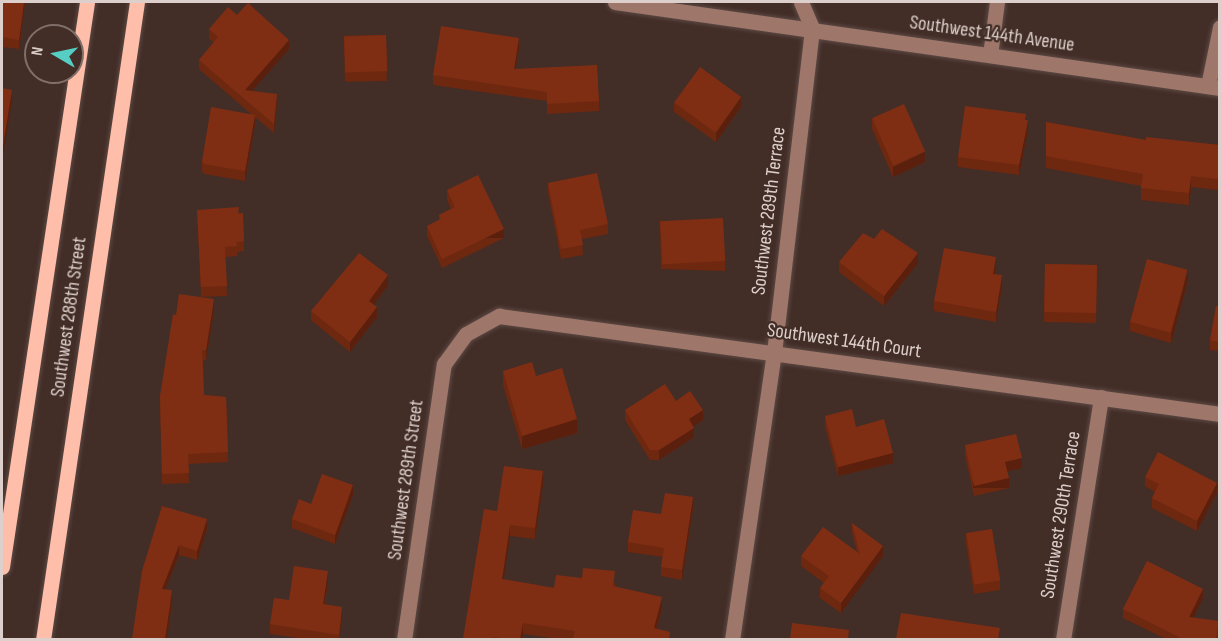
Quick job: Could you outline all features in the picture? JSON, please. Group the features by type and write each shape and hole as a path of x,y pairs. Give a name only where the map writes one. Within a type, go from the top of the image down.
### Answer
{"main road":[{"name":"Southwest 288th Street","path":"2,567 87,2"},
{"name":"Southwest 288th Street","path":"43,639 137,2"}],"street":[{"name":"Southwest 144th Avenue","path":"615,2 812,28 1214,87"},
{"name":"Southwest 289th Terrace","path":"732,639 774,352 812,28 801,2"},
{"path":"990,55 997,2"},
{"path":"1214,87 1220,27"},
{"name":"Southwest 144th Court","path":"466,334 499,316 1220,414"},
{"name":"Southwest 289th Street","path":"404,639 444,364 466,334"},
{"name":"Southwest 290th Terrace","path":"1063,639 1101,397"}],"building":[{"path":"2,2 24,2 19,40 2,37"},
{"path":"248,3 289,40 245,90 277,94 274,124 199,60 218,37 209,29 228,7 237,15"},
{"path":"441,26 519,38 514,69 597,65 599,101 547,104 547,92 433,75"},
{"path":"386,35 387,71 345,72 344,36"},
{"path":"700,67 741,97 715,133 674,103"},
{"path":"2,88 12,90 2,152"},
{"path":"904,104 925,152 893,166 872,118"},
{"path":"965,106 1026,114 1025,120 1028,120 1019,165 958,157"},
{"path":"211,107 255,115 245,171 204,164 202,161"},
{"path":"1046,122 1146,140 1146,137 1220,145 1220,174 1218,174 1218,179 1191,176 1189,193 1141,188 1143,174 1046,156"},
{"path":"597,173 608,224 580,230 583,245 561,249 548,183"},
{"path":"478,175 504,229 442,259 427,226 441,219 439,215 455,207 447,190"},
{"path":"239,207 238,214 243,213 244,241 236,242 237,246 225,247 227,286 201,287 197,210"},
{"path":"723,218 725,261 662,264 660,221"},
{"path":"882,229 918,253 884,296 839,262 863,233 874,239"},
{"path":"944,248 996,257 993,274 1002,275 996,312 934,301"},
{"path":"359,253 388,275 369,301 377,307 350,342 311,311"},
{"path":"1147,259 1188,270 1171,333 1130,322"},
{"path":"1045,264 1097,265 1096,313 1044,312"},
{"path":"179,294 214,299 206,350 202,350 204,395 226,397 228,452 188,454 189,473 162,474 160,396 173,314 176,315"},
{"path":"1216,306 1220,307 1220,342 1210,340"},
{"path":"532,362 536,376 562,368 577,419 522,436 503,371"},
{"path":"665,384 676,401 690,391 703,410 689,419 694,428 659,450 650,450 625,410"},
{"path":"852,409 856,427 884,419 893,453 838,467 825,416"},
{"path":"1016,434 1022,458 1005,462 1009,478 974,486 965,445"},
{"path":"1158,452 1217,483 1197,521 1152,498 1159,484 1145,477"},
{"path":"504,466 543,471 535,528 510,525 502,579 554,588 556,575 582,578 583,568 615,571 613,586 662,597 654,628 670,632 669,639 573,639 575,631 523,623 520,639 493,637 494,639 463,639 484,509 497,511"},
{"path":"322,474 353,485 335,535 292,519 299,499 311,504"},
{"path":"665,493 693,497 682,570 661,567 664,548 628,542 633,510 661,514"},
{"path":"162,506 207,519 197,551 179,545 162,589 172,590 165,639 132,639 142,571"},
{"path":"852,523 883,546 841,603 820,588 829,576 801,556 823,527 860,554"},
{"path":"992,529 1000,580 974,584 966,533"},
{"path":"1147,561 1203,589 1189,617 1219,621 1216,639 1183,639 1123,609"},
{"path":"294,566 328,571 323,604 342,607 339,635 270,624 274,598 289,600"},
{"path":"901,613 1000,628 998,639 896,639"},
{"path":"792,623 849,630 848,639 790,639"}]}
